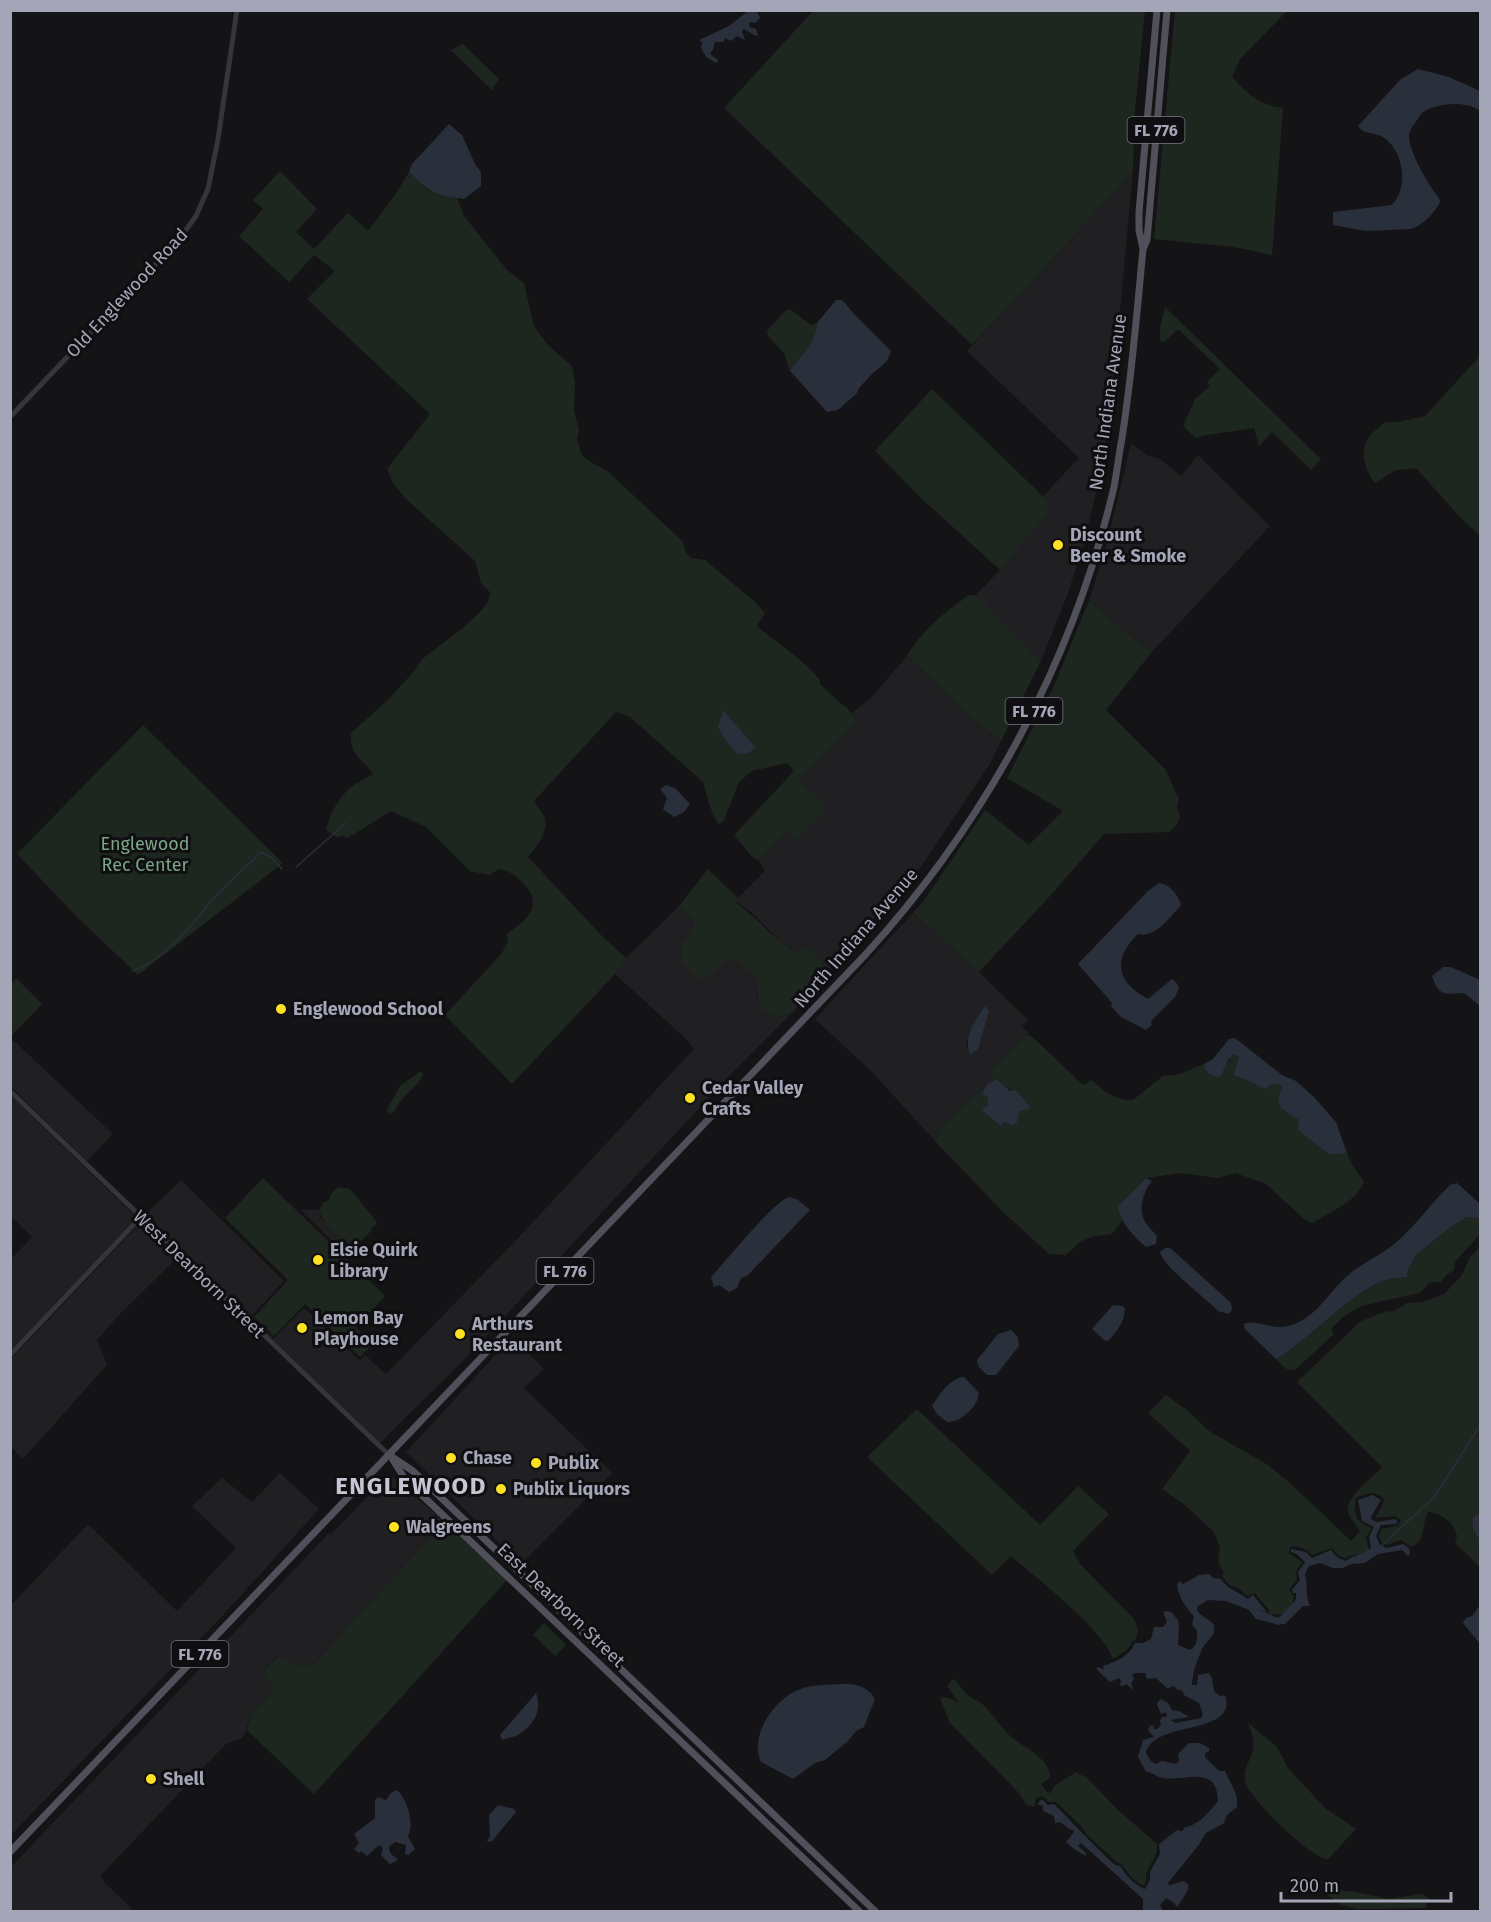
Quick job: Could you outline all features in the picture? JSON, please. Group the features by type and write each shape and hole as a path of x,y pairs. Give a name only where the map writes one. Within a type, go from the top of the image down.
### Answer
{"main road":[{"name":"North Indiana Avenue","path":"1143,249 1138,230 1139,212 1157,10"},
{"name":"North Indiana Avenue","path":"389,1455 876,942 918,891 984,801 1010,757 1044,690 1070,628 1088,576 1114,486 1127,406 1143,249 1147,240 1167,10"},
{"name":"FL 776","path":"10,1852 389,1455"},
{"name":"East Dearborn Street","path":"389,1455 405,1479 860,1911"},
{"name":"East Dearborn Street","path":"389,1455 413,1471 876,1911"}],"street":[{"name":"Old Englewood Road","path":"10,417 178,242 196,216 208,189 215,155 237,10"},
{"name":"West Dearborn Street","path":"10,1091 389,1455"},
{"path":"10,1355 141,1218"}],"shaded area":[{"path":"1133,170 1111,409 1102,468 1084,543 1068,593 1041,661 976,595 1000,570 1050,503 1043,496 1079,458 967,351"},
{"path":"1131,443 1148,456 1160,459 1181,476 1198,455 1270,526 1151,653 1089,601 1106,547"},
{"path":"907,656 973,719 1001,741 990,764 922,865 827,972 822,962 803,950 795,952 783,944 752,913 735,901 765,871 758,860 786,831 797,840 827,808 798,779 856,721 850,714 871,698"},
{"path":"679,906 694,920 693,930 683,941 706,979 723,961 732,960 742,964 756,977 759,985 757,995 781,1017 793,1012 735,1070 462,1362 380,1443 144,1216 181,1180 284,1281 252,1315 252,1319 274,1338 304,1308 358,1359 361,1360 365,1355 386,1374 520,1236 694,1049 615,974 626,958"},
{"path":"913,913 1028,1020 1022,1026 1030,1034 1027,1034 992,1071 992,1081 945,1124 934,1140 871,1071 815,1019","holes":["989,1011 980,1037 970,1055 966,1044 974,1023"]},
{"path":"13,1040 113,1134 87,1161 11,1087 10,1042"},
{"path":"11,1096 137,1218 11,1350 10,1260 32,1237 11,1216"},
{"path":"300,1210 319,1210 320,1217 347,1241 355,1245 350,1252 351,1259"},
{"path":"141,1222 178,1257 97,1340 107,1365 23,1459 11,1447 11,1359"},
{"path":"512,1337 544,1369 524,1388 612,1473 521,1564 406,1452"},
{"path":"280,1473 319,1509 225,1613 11,1835 11,1605 88,1524 177,1611 236,1548 192,1506 222,1478 252,1502"},
{"path":"390,1474 444,1522 315,1663 306,1668 277,1656 263,1672 273,1688 268,1698 252,1712 242,1738 226,1744 101,1875 104,1882 134,1911 11,1911 10,1868 328,1534 331,1534"}],"green space":[{"path":"813,11 1145,11 1135,110 1133,170 972,345 724,108"},
{"path":"1175,11 1287,11 1240,59 1232,77 1254,98 1283,108 1272,255 1234,247 1154,239"},
{"path":"463,44 499,79 492,90 451,50"},
{"path":"280,171 317,209 296,232 314,249 348,213 368,231 409,172 427,190 457,198 464,216 507,270 524,283 533,323 538,332 548,345 572,366 575,383 574,410 579,431 577,440 581,453 587,460 606,470 682,541 686,553 691,558 705,560 755,602 765,613 757,626 806,665 820,680 820,684 847,707 856,721 798,779 828,808 797,840 786,831 758,860 752,857 734,835 794,771 787,763 752,771 739,782 723,822 718,824 710,807 703,782 630,717 616,712 534,801 544,816 546,824 541,839 528,857 600,934 626,958 615,974 512,1084 445,1015 502,953 508,941 506,934 521,924 531,912 533,898 529,891 523,883 506,871 499,869 489,875 470,871 426,827 391,811 348,838 342,836 338,838 326,830 332,812 342,796 353,785 373,774 352,748 351,733 388,700 422,659 481,611 491,593 481,583 475,561 405,498 393,483 387,469 430,414 307,299 335,271 314,255 289,282 239,236 263,209 253,200"},
{"path":"1165,307 1321,459 1311,470 1272,432 1259,446 1254,428 1201,436 1197,439 1183,426 1195,399 1210,386 1207,382 1220,369 1178,329 1164,342 1160,341 1160,327"},
{"path":"790,309 811,325 817,323 811,342 790,371 784,353 768,336 767,331 784,312"},
{"path":"1480,356 1480,536 1416,468 1396,470 1375,483 1367,468 1364,450 1369,437 1385,422 1399,422 1425,416"},
{"path":"932,389 1050,503 1049,511 1000,570 921,498 875,451"},
{"path":"969,595 976,595 982,600 1041,661 1001,741 973,719 907,656 935,622"},
{"path":"1089,601 1151,653 1106,710 1165,769 1179,799 1177,808 1180,817 1176,826 1169,832 1104,834 979,972 913,913 923,902 985,810 1029,845 1063,811 1007,778 1053,688"},
{"name":"Englewood Rec Center","path":"143,725 283,863 138,975 78,918 17,854"},
{"path":"708,869 738,898 735,902 779,940 795,952 807,947 822,962 827,972 793,1012 781,1017 760,1008 756,977 736,961 726,961 701,981 681,961 683,941 693,930 694,920 679,906"},
{"path":"16,978 42,1004 11,1036 11,984"},
{"path":"1027,1034 1083,1085 1092,1080 1111,1094 1127,1100 1133,1100 1163,1076 1180,1074 1204,1064 1205,1069 1224,1069 1232,1056 1240,1057 1234,1074 1256,1086 1279,1084 1282,1088 1284,1112 1300,1120 1305,1134 1330,1155 1347,1153 1364,1182 1349,1201 1312,1223 1303,1218 1266,1184 1235,1173 1218,1178 1181,1173 1146,1178 1118,1206 1122,1221 1112,1234 1091,1237 1080,1242 1066,1255 1049,1254 1002,1211 934,1140 945,1124 984,1087 982,1095 988,1095 988,1106 985,1107 1001,1126 1004,1121 1009,1125 1019,1117 1020,1111 1030,1106 997,1079 992,1081 992,1071"},
{"path":"421,1071 423,1075 421,1079 392,1114 386,1111 400,1086"},
{"path":"263,1178 385,1296 356,1328 373,1344 360,1357 305,1304 274,1336 254,1317 288,1280 225,1218"},
{"path":"338,1187 350,1189 376,1221 377,1225 373,1226 357,1245 346,1241 334,1232 324,1221 319,1210"},
{"path":"1467,1217 1480,1219 1480,1234 1455,1262 1454,1270 1441,1282 1430,1282 1420,1293 1361,1306 1343,1317 1331,1329 1334,1334 1295,1370 1286,1369 1276,1359 1366,1290 1383,1281 1407,1277 1416,1255"},
{"path":"1480,1246 1480,1512 1479,1515 1475,1514 1480,1540 1480,1567 1455,1543 1457,1536 1450,1523 1442,1516 1433,1513 1428,1512 1422,1536 1411,1547 1401,1540 1387,1545 1382,1543 1379,1536 1381,1529 1397,1526 1401,1520 1395,1516 1375,1518 1384,1499 1374,1493 1367,1494 1356,1498 1355,1509 1359,1521 1372,1528 1366,1537 1369,1551 1346,1558 1339,1556 1332,1548 1312,1555 1302,1548 1290,1547 1289,1554 1302,1562 1296,1572 1297,1579 1289,1590 1293,1595 1293,1603 1284,1614 1265,1615 1269,1613 1269,1610 1255,1593 1248,1596 1238,1588 1229,1585 1222,1576 1224,1573 1218,1561 1220,1548 1214,1532 1185,1505 1162,1489 1190,1451 1148,1413 1166,1395 1188,1411 1209,1431 1268,1465 1351,1541 1360,1531 1349,1515 1351,1499 1382,1467 1297,1382 1361,1321 1384,1312 1394,1311 1408,1303 1423,1302 1444,1294 1462,1275 1470,1257"},
{"path":"917,1409 1040,1525 1078,1486 1109,1514 1073,1551 1080,1564 1134,1619 1138,1629 1136,1640 1127,1650 1113,1659 1107,1647 1083,1619 1011,1556 992,1575 867,1457"},
{"path":"444,1522 507,1580 314,1794 247,1730 252,1712 268,1698 273,1689 263,1672 278,1656 305,1668 315,1663"},
{"path":"544,1623 566,1645 555,1656 533,1635"},
{"path":"953,1679 967,1694 985,1707 1009,1735 1046,1765 1050,1778 1041,1784 1047,1792 1051,1793 1054,1786 1076,1772 1087,1778 1117,1809 1157,1844 1156,1854 1147,1872 1144,1886 1087,1835 1056,1802 1049,1802 1042,1796 1036,1799 1034,1807 1026,1804 1018,1792 950,1723 941,1697 959,1703 947,1686"},
{"path":"1248,1723 1277,1747 1288,1768 1325,1808 1356,1829 1328,1859 1320,1857 1295,1839 1268,1813 1249,1789 1245,1781 1245,1773 1253,1750 1253,1743"},
{"path":"1325,1888 1389,1899 1421,1894 1429,1898 1426,1908 1357,1909 1341,1905 1326,1894"}],"water":[{"path":"748,11 759,11 757,12 760,18 755,23 749,22 749,27 756,29 758,35 744,29 742,31 745,40 737,36 731,41 725,38 724,42 715,42 710,53 718,62 706,57 701,48 702,42 699,40 729,26"},
{"path":"1418,69 1449,77 1480,91 1480,111 1460,104 1436,106 1423,112 1410,131 1410,143 1416,159 1440,202 1428,218 1415,228 1366,231 1333,225 1333,212 1392,205 1397,197 1401,189 1402,170 1396,151 1380,135 1363,131 1358,126 1401,79"},
{"path":"449,124 462,135 481,172 481,186 464,199 434,192 422,185 409,172 412,164"},
{"path":"836,300 842,300 891,351 887,361 871,375 857,393 838,410 827,412 790,371 811,342 817,323"},
{"path":"723,710 755,747 749,753 737,754 724,738 718,727"},
{"path":"666,785 675,788 690,804 684,812 674,817 663,809 667,798 660,789"},
{"path":"1159,883 1173,890 1181,905 1157,930 1138,934 1124,952 1121,961 1124,978 1137,992 1148,999 1172,979 1179,988 1175,997 1151,1021 1152,1025 1146,1030 1121,1017 1111,1006 1112,1003 1078,964 1148,891"},
{"path":"1443,967 1451,967 1480,980 1480,1006 1464,993 1447,994 1437,988 1432,976"},
{"path":"985,1006 989,1011 978,1049 970,1055 969,1036"},
{"path":"1235,1038 1282,1075 1296,1081 1314,1097 1336,1122 1347,1153 1330,1155 1298,1129 1299,1120 1279,1104 1282,1088 1279,1084 1270,1085 1265,1089 1236,1076 1234,1074 1239,1057 1234,1055 1229,1059 1220,1077 1207,1072 1204,1064 1213,1059 1229,1039"},
{"path":"997,1079 1010,1091 1015,1090 1030,1106 1030,1109 1020,1111 1017,1122 1013,1126 1004,1122 1001,1126 983,1111 983,1108 988,1106 988,1096 982,1095 984,1090 989,1083"},
{"path":"1146,1178 1152,1181 1143,1200 1142,1215 1157,1236 1156,1244 1146,1247 1124,1223 1118,1206"},
{"path":"1457,1183 1480,1204 1480,1219 1467,1217 1451,1227 1416,1255 1407,1277 1383,1281 1366,1290 1276,1359 1245,1329 1244,1324 1249,1323 1282,1327 1305,1319 1352,1272 1400,1239 1450,1185"},
{"path":"789,1197 797,1199 810,1210 747,1276 741,1278 737,1288 729,1292 719,1285 714,1287 711,1277 762,1220"},
{"path":"1165,1248 1170,1248 1231,1303 1232,1310 1229,1314 1218,1311 1169,1266 1160,1252"},
{"path":"1113,1305 1123,1306 1125,1309 1120,1326 1108,1341 1092,1329"},
{"path":"1011,1330 1018,1337 1019,1346 996,1375 987,1375 978,1366 977,1360 998,1334"},
{"path":"964,1377 979,1393 978,1398 972,1409 963,1417 947,1422 937,1414 932,1406 954,1380"},
{"path":"1373,1495 1381,1500 1371,1517 1372,1520 1377,1522 1395,1519 1398,1521 1396,1524 1381,1525 1376,1536 1380,1545 1387,1548 1403,1544 1409,1548 1408,1556 1402,1550 1378,1554 1365,1563 1342,1568 1333,1568 1320,1563 1309,1566 1305,1574 1310,1606 1303,1606 1285,1624 1256,1619 1249,1610 1226,1601 1208,1600 1198,1606 1197,1610 1213,1624 1214,1630 1199,1656 1192,1685 1197,1685 1198,1675 1209,1673 1214,1691 1226,1697 1225,1709 1218,1718 1163,1736 1152,1743 1146,1753 1155,1764 1162,1761 1175,1764 1179,1761 1178,1754 1189,1743 1200,1743 1209,1748 1205,1757 1219,1771 1225,1771 1235,1793 1237,1807 1227,1815 1224,1823 1206,1833 1167,1884 1184,1881 1188,1884 1188,1890 1178,1906 1166,1898 1160,1905 1163,1911 1143,1911 1143,1899 1081,1843 1078,1846 1086,1853 1086,1856 1066,1842 1074,1832 1073,1830 1060,1822 1055,1823 1054,1816 1043,1811 1043,1806 1037,1804 1042,1799 1048,1805 1054,1804 1115,1865 1120,1866 1127,1876 1145,1889 1150,1880 1150,1872 1160,1854 1159,1844 1177,1830 1182,1831 1185,1827 1199,1821 1218,1801 1216,1789 1206,1778 1171,1779 1146,1772 1138,1757 1143,1740 1154,1737 1148,1730 1150,1726 1153,1725 1154,1729 1157,1729 1161,1725 1162,1717 1167,1717 1166,1712 1161,1714 1157,1705 1161,1699 1168,1703 1172,1710 1189,1717 1171,1720 1175,1723 1201,1718 1203,1715 1199,1703 1184,1695 1182,1690 1173,1686 1168,1689 1156,1678 1147,1679 1145,1673 1132,1675 1134,1678 1131,1684 1132,1689 1126,1684 1120,1685 1119,1678 1110,1682 1097,1670 1097,1667 1104,1669 1103,1666 1126,1655 1135,1643 1143,1643 1151,1639 1154,1627 1163,1627 1167,1622 1163,1612 1167,1611 1178,1620 1178,1645 1190,1650 1193,1648 1197,1636 1197,1630 1192,1625 1194,1616 1183,1602 1177,1585 1179,1581 1183,1584 1199,1575 1209,1574 1213,1578 1221,1579 1230,1588 1248,1599 1253,1595 1267,1612 1257,1609 1263,1617 1273,1618 1286,1614 1296,1604 1296,1593 1292,1590 1300,1580 1298,1572 1305,1562 1297,1554 1291,1552 1291,1549 1306,1552 1312,1558 1331,1550 1338,1558 1346,1561 1353,1556 1364,1558 1372,1553 1369,1537 1374,1527 1362,1521 1358,1500"},
{"path":"1476,1514 1479,1515 1480,1540 1473,1527"},
{"path":"1480,1605 1480,1644 1463,1623"},
{"path":"843,1684 861,1687 869,1691 875,1699 864,1727 856,1731 848,1741 825,1760 815,1763 793,1779 761,1762 758,1742 761,1731 765,1721 779,1703 787,1696 807,1687"},
{"path":"536,1693 538,1707 535,1719 522,1733 502,1740 500,1735"},
{"path":"397,1790 404,1799 409,1812 411,1825 408,1836 415,1849 408,1855 405,1854 406,1845 395,1842 389,1850 398,1860 390,1864 381,1855 383,1848 379,1845 367,1856 354,1849 359,1843 354,1834 375,1818 375,1801 378,1797 386,1800 391,1793"},
{"path":"498,1805 514,1809 516,1812 492,1841 488,1842 490,1837 489,1815"}],"waterway":[{"path":"296,867 346,823"},
{"path":"132,971 154,960 174,943 220,891 261,852 271,857 282,869"},
{"path":"1380,1547 1434,1497 1480,1426"},
{"path":"1354,1560 1377,1549"},
{"path":"1253,1610 1279,1622 1300,1600"}],"place":[{"name":"Discount Beer & Smoke","path":"1058,545"},
{"name":"Englewood School","path":"281,1009"},
{"name":"Cedar Valley Crafts","path":"690,1098"},
{"name":"Elsie Quirk Library","path":"318,1260"},
{"name":"Lemon Bay Playhouse","path":"302,1328"},
{"name":"Arthurs Restaurant","path":"460,1334"},
{"name":"Chase","path":"451,1458"},
{"name":"Publix","path":"536,1463"},
{"name":"Publix Liquors","path":"501,1489"},
{"name":"Walgreens","path":"394,1527"},
{"name":"Shell","path":"151,1779"}],"district":[{"name":"ENGLEWOOD","path":"411,1486"}]}
